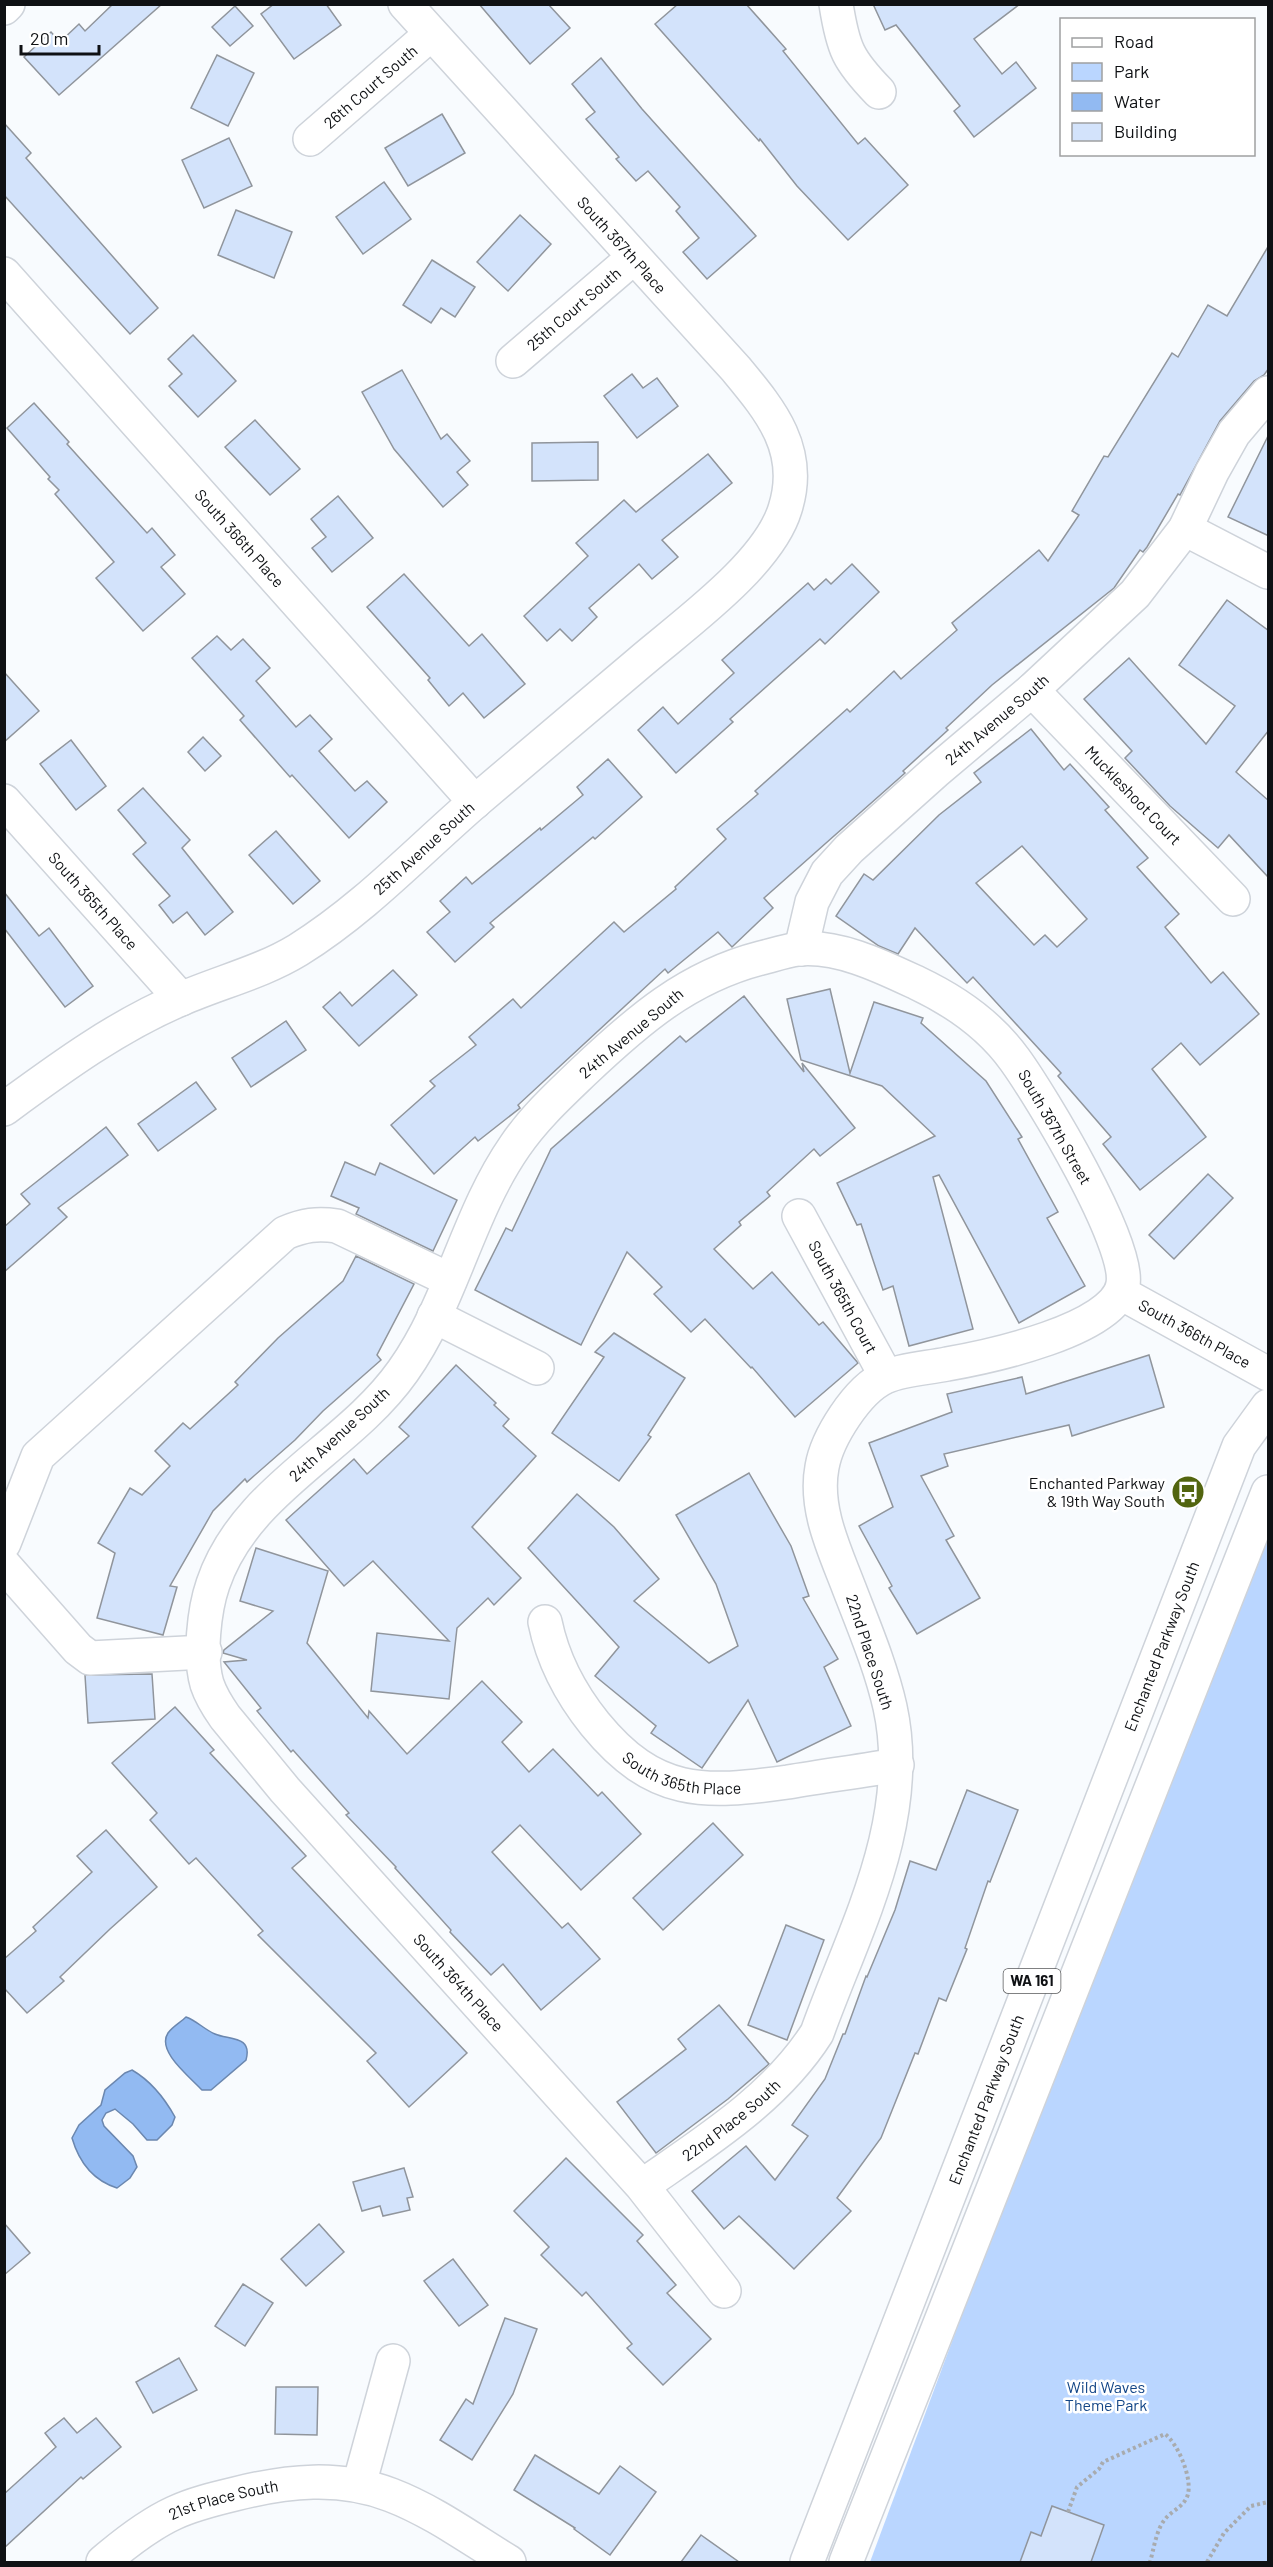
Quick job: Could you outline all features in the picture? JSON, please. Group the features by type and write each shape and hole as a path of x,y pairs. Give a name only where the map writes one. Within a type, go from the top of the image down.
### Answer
{"street":[{"path":"4,8 8,4"},
{"name":"South 367th Place","path":"405,4 770,409 781,430 788,459 789,475 785,509"},
{"path":"836,4 841,39 856,68 879,92"},
{"name":"26th Court South","path":"310,139 431,34"},
{"name":"25th Court South","path":"513,361 633,258"},
{"name":"South 366th Place","path":"4,274 475,802"},
{"name":"24th Avenue South","path":"205,1660 209,1599 219,1570 235,1539 275,1493 385,1393 414,1355 434,1316 487,1195 510,1153 543,1111 652,1011 688,986 731,967 801,949 817,890 837,862 935,772 1032,690 1135,594 1185,529 1227,445 1242,423 1269,393"},
{"name":"25th Avenue South","path":"4,1109 98,1044 181,999 260,970 296,951 342,920 475,802 727,586 758,555 785,509"},
{"path":"1185,529 1269,572"},
{"name":"Muckleshoot Court","path":"1032,690 1233,899"},
{"name":"South 365th Place","path":"4,801 181,999"},
{"name":"South 367th Street","path":"801,949 830,951 866,960 926,987 963,1008 1004,1046 1052,1115 1091,1191 1122,1264 1124,1280 1121,1293"},
{"name":"South 365th Court","path":"799,1216 886,1376"},
{"path":"4,1543 38,1455 285,1233 300,1226 317,1223 337,1226 450,1280"},
{"name":"South 366th Place","path":"1121,1293 1269,1374"},
{"name":"22nd Place South","path":"642,2186 722,2131 757,2101 798,2060 817,2034 879,1868 891,1815 897,1765 891,1712 884,1685 830,1537 821,1502 822,1463 840,1424 867,1390 886,1376 986,1357 1044,1339 1101,1314 1121,1293"},
{"path":"434,1316 537,1368"},
{"name":"Enchanted Parkway South","path":"807,2562 1239,1446 1269,1406"},
{"name":"WA 161","path":"846,2562 1269,1492"},
{"path":"4,1565 78,1649 90,1658 205,1660"},
{"name":"South 365th Place","path":"545,1622 552,1650 563,1678 588,1714 624,1755 646,1771 667,1781 687,1788 720,1790 897,1765"},
{"name":"South 364th Place","path":"205,1660 206,1679 216,1704 259,1759 642,2186 724,2291"},
{"path":"359,2485 393,2361"},
{"name":"21st Place South","path":"103,2562 143,2531 173,2513 206,2501 276,2485 309,2481 359,2485 391,2495 431,2514 509,2562"}],"path":[{"path":"1068,2512 1077,2487 1099,2469 1103,2462 1165,2434 1171,2439 1185,2469 1188,2494 1181,2505 1165,2519 1156,2538 1150,2562"},
{"path":"1207,2562 1224,2533 1251,2506 1269,2502"}],"green space":[{"name":"Wild Waves Theme Park","path":"1268,1492 1268,2562 870,2562"}],"water":[{"path":"186,2017 211,2032 243,2042 246,2046 246,2060 211,2090 202,2090 170,2056 167,2048 168,2033"},
{"path":"132,2070 157,2091 175,2117 172,2125 157,2140 147,2140 115,2109 106,2113 102,2120 104,2126 133,2156 137,2167 130,2178 117,2188 100,2180 88,2169 78,2155 72,2138 79,2125 101,2105 105,2090"}],"building":[{"path":"113,4 162,4 59,95 24,57 51,32 60,42 79,24 85,31"},
{"path":"274,4 326,4 341,25 294,59 261,14"},
{"path":"479,4 548,4 570,28 530,64"},
{"path":"678,4 746,4 786,49 783,51 858,144 865,138 908,185 848,240 797,186 760,139 759,141 655,24"},
{"path":"873,4 1020,4 974,39 1002,74 1016,62 1036,88 974,137 954,111 960,106 896,25 885,30"},
{"path":"235,6 253,26 230,46 212,27"},
{"path":"217,55 254,73 228,126 191,108"},
{"path":"601,58 642,109 756,236 707,279 683,252 699,238 676,211 680,207 648,171 636,181 616,159 619,157 586,119 595,112 572,84"},
{"path":"442,114 465,153 408,186 385,148"},
{"path":"4,123 31,153 26,158 158,308 130,334 4,195"},
{"path":"229,138 252,186 204,208 182,160"},
{"path":"384,182 411,219 363,254 336,217"},
{"path":"236,210 292,232 274,278 218,255"},
{"path":"520,215 551,244 508,291 477,262"},
{"path":"1269,245 1269,368 1264,375 1254,381 1220,421 1180,495 1178,494 1147,547 1143,552 1140,550 1114,588 992,685 903,771 905,773 764,898 773,908 732,947 718,932 668,973 665,969 518,1105 520,1108 478,1141 475,1137 434,1174 391,1125 435,1086 430,1081 476,1045 469,1037 513,999 521,1008 614,922 624,932 676,889 675,887 726,839 717,829 758,794 755,791 847,709 850,712 894,671 901,679 957,630 952,623 1039,550 1048,561 1079,515 1072,511 1104,456 1108,457 1172,353 1178,357 1208,305 1227,316"},
{"path":"432,260 475,287 455,317 441,308 431,323 403,305"},
{"path":"193,335 236,381 198,417 169,386 182,374 168,359"},
{"path":"402,370 441,439 447,434 470,461 457,472 468,485 443,507 394,449 362,392"},
{"path":"632,374 643,388 657,378 678,406 637,438 604,396"},
{"path":"34,403 69,442 67,444 147,533 152,528 175,555 161,567 185,594 143,631 96,578 114,562 55,494 59,490 48,479 50,477 7,428"},
{"path":"255,420 300,469 270,495 225,447"},
{"path":"1269,434 1269,536 1228,517"},
{"path":"598,442 598,480 532,481 532,443"},
{"path":"708,454 732,483 662,540 678,557 652,579 639,564 589,608 597,617 572,641 560,629 547,641 524,616 588,556 576,543 624,500 636,512"},
{"path":"338,496 373,538 332,572 312,548 326,537 311,519"},
{"path":"852,564 879,592 825,644 820,639 730,719 733,722 676,773 638,730 663,707 678,724 734,673 722,660 808,583 814,590 826,579 831,584"},
{"path":"404,574 469,646 482,634 525,684 484,718 463,693 449,706 428,680 430,678 367,607"},
{"path":"1227,600 1269,631 1269,730 1236,772 1269,801 1269,878 1229,835 1218,848 1170,806 1125,758 1132,751 1084,699 1129,658 1206,744 1235,706 1179,665"},
{"path":"217,636 231,650 243,639 270,668 256,681 296,727 310,715 332,739 319,751 355,791 367,781 387,802 349,838 292,775 290,777 240,720 244,716 192,658"},
{"path":"4,672 39,711 4,742"},
{"path":"1031,729 1064,770 1070,764 1109,807 1105,810 1148,858 1137,867 1179,914 1165,927 1211,983 1223,972 1259,1014 1200,1065 1181,1043 1152,1069 1206,1137 1140,1190 1103,1144 1111,1137 1058,1076 1061,1073 973,977 967,983 915,928 898,954 879,946 836,916 864,874 873,880 939,815 981,782 974,773","holes":["1022,846 1087,919 1057,947 1045,935 1034,945 976,883"]},
{"path":"203,737 221,756 205,771 188,752"},
{"path":"71,740 106,786 76,810 40,764"},
{"path":"608,759 642,797 595,839 593,837 490,923 494,927 455,962 427,932 450,912 440,901 466,877 472,884 583,795 577,787"},
{"path":"143,788 190,840 182,848 233,912 205,935 187,912 173,923 159,905 170,896 133,854 146,843 118,810"},
{"path":"276,831 320,881 293,904 249,855"},
{"path":"4,892 39,936 49,928 93,986 65,1007 4,928"},
{"path":"393,970 417,995 359,1046 323,1007 340,992 352,1006"},
{"path":"830,989 850,1073 874,1002 923,1018 921,1023 986,1081 1022,1137 1018,1139 1058,1212 1047,1218 1085,1286 1019,1323 939,1175 933,1177 973,1329 909,1346 893,1286 883,1290 861,1224 857,1225 837,1183 935,1136 882,1086 801,1060 787,999"},
{"path":"744,996 804,1072 802,1063 855,1128 820,1156 814,1149 767,1192 770,1196 739,1222 741,1225 714,1249 753,1289 772,1272 819,1325 823,1322 858,1363 795,1417 752,1367 705,1319 691,1332 654,1294 662,1287 627,1252 581,1345 475,1290 506,1228 512,1231 551,1149 680,1036 686,1042"},
{"path":"286,1021 306,1050 251,1087 232,1058"},
{"path":"196,1082 216,1109 158,1151 138,1124"},
{"path":"106,1127 128,1155 58,1208 67,1217 4,1272 4,1227 30,1204 21,1194"},
{"path":"345,1162 375,1175 380,1163 457,1200 433,1251 356,1214 359,1208 331,1196"},
{"path":"1208,1174 1233,1198 1174,1259 1149,1235"},
{"path":"356,1256 414,1284 377,1355 381,1360 247,1482 245,1479 213,1511 170,1586 177,1587 163,1635 97,1618 115,1553 98,1543 130,1488 142,1495 170,1466 155,1451 183,1423 190,1429 238,1385 235,1382 278,1338 343,1281"},
{"path":"614,1333 685,1378 648,1435 651,1437 619,1481 552,1433 604,1357 595,1352"},
{"path":"1149,1355 1164,1407 1072,1436 1069,1425 944,1454 948,1466 921,1476 954,1536 946,1540 980,1598 917,1634 889,1588 892,1586 859,1526 893,1507 869,1443 952,1412 947,1394 1022,1377 1026,1394"},
{"path":"456,1365 496,1403 494,1405 509,1419 503,1426 536,1456 472,1527 521,1578 494,1605 488,1598 457,1628 449,1699 371,1691 377,1633 449,1641 373,1561 344,1586 286,1520 354,1459 367,1474 409,1436 399,1427"},
{"path":"749,1473 791,1546 809,1596 803,1598 838,1659 824,1667 851,1726 777,1762 748,1700 702,1768 651,1733 656,1726 595,1676 619,1647 528,1548 577,1494 614,1527 659,1579 634,1601 709,1663 738,1646 716,1584 676,1515"},
{"path":"256,1548 328,1571 307,1643 368,1718 369,1711 407,1754 482,1681 522,1722 502,1742 529,1772 553,1749 598,1796 602,1792 641,1834 581,1890 520,1825 492,1852 562,1928 568,1923 600,1959 541,2010 503,1964 491,1975 450,1932 451,1930 396,1867 346,1815 349,1813 293,1750 291,1752 257,1711 261,1708 224,1662 247,1660 223,1653 224,1650 273,1611 240,1601"},
{"path":"152,1674 155,1719 88,1723 85,1675"},
{"path":"175,1707 214,1750 210,1753 306,1856 292,1868 467,2053 409,2107 367,2061 376,2053 258,1935 263,1931 196,1858 189,1864 150,1820 157,1813 112,1763"},
{"path":"967,1790 1018,1810 990,1882 988,1881 965,1948 967,1949 946,2001 939,1998 918,2054 915,2053 881,2138 837,2198 851,2211 794,2269 739,2216 724,2229 692,2191 746,2146 775,2180 808,2136 792,2125 825,2079 895,1910 910,1861 936,1870"},
{"path":"713,1823 743,1855 663,1930 633,1898"},
{"path":"106,1830 157,1887 60,1977 64,1981 27,2013 4,1988 4,1959 36,1931 33,1927 92,1872 77,1856"},
{"path":"786,1925 824,1940 787,2040 748,2025"},
{"path":"719,2005 769,2064 728,2099 656,2153 617,2102 686,2049 678,2039"},
{"path":"566,2158 643,2235 637,2241 676,2285 667,2293 711,2339 663,2385 627,2348 632,2344 586,2292 582,2296 541,2255 549,2247 514,2211"},
{"path":"404,2168 413,2197 407,2198 410,2210 383,2216 380,2206 362,2211 353,2182"},
{"path":"4,2223 30,2253 4,2275"},
{"path":"319,2224 344,2252 306,2286 281,2259"},
{"path":"453,2259 488,2305 459,2326 424,2281"},
{"path":"243,2284 273,2303 245,2346 215,2326"},
{"path":"505,2318 537,2329 513,2394 472,2460 440,2440 466,2399 473,2404"},
{"path":"179,2358 197,2390 153,2413 136,2382"},
{"path":"276,2387 318,2387 317,2435 275,2434"},
{"path":"64,2418 77,2433 96,2418 121,2447 83,2479 81,2477 4,2548 4,2494 56,2447 45,2433"},
{"path":"535,2455 599,2494 620,2466 656,2492 610,2555 575,2528 514,2490"},
{"path":"1052,2506 1104,2525 1091,2562 1020,2562 1031,2532 1041,2536"},
{"path":"701,2535 739,2562 681,2562"}],"place":[{"name":"Enchanted Parkway & 19th Way South","path":"1188,1492"}]}
